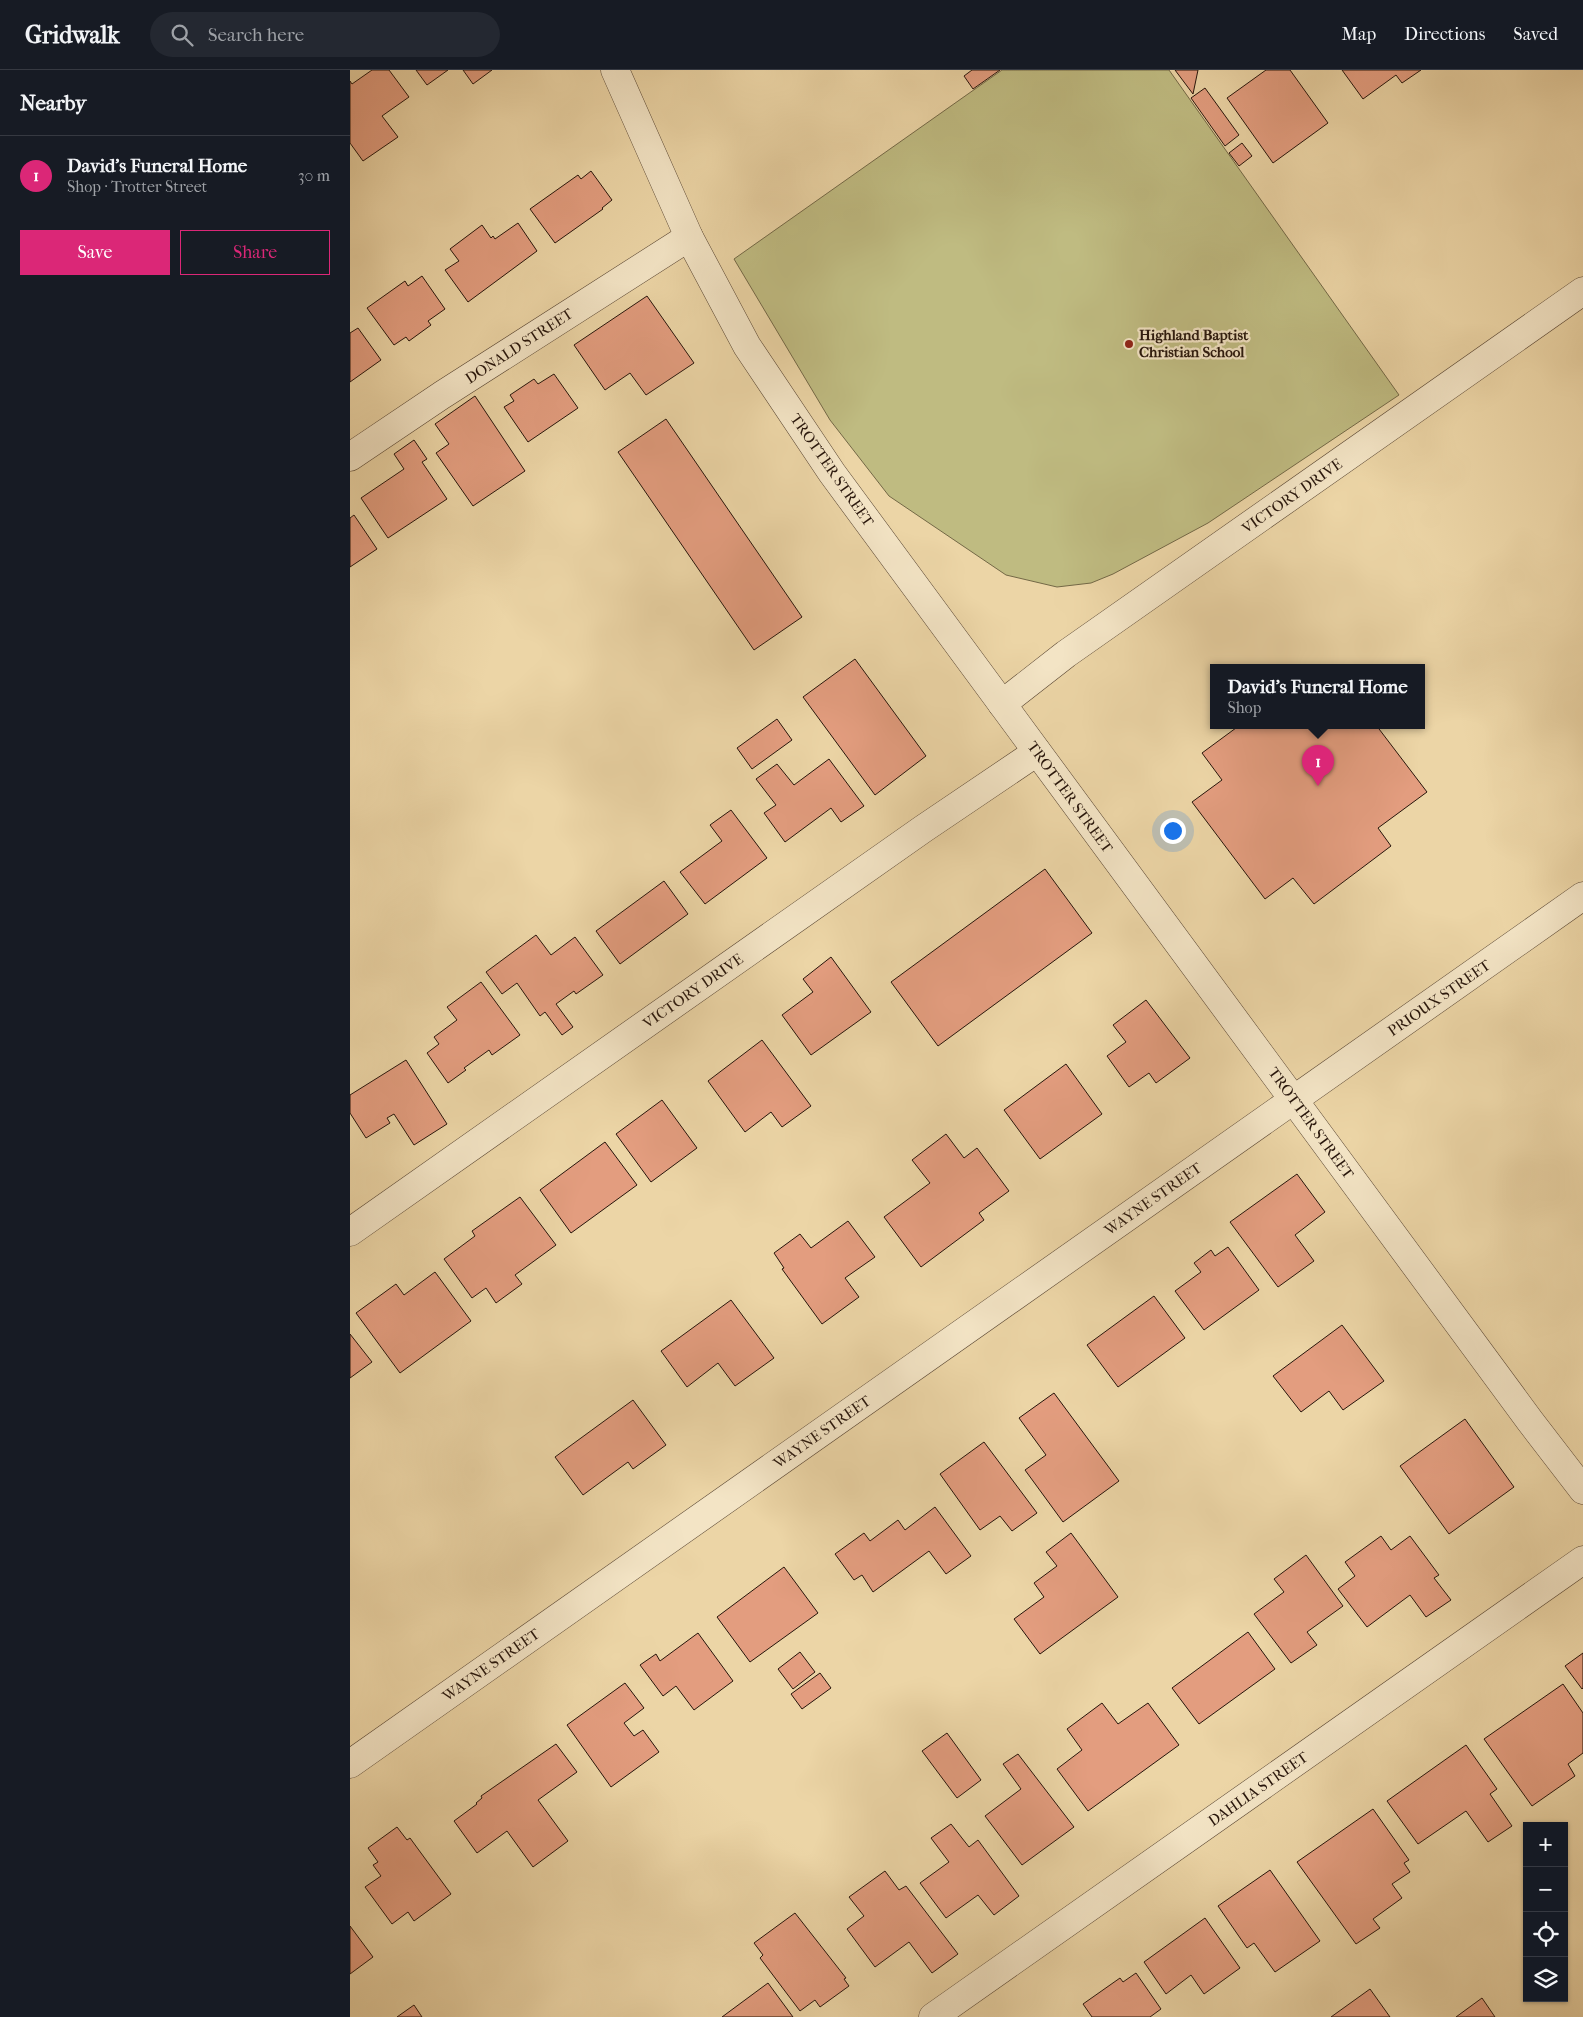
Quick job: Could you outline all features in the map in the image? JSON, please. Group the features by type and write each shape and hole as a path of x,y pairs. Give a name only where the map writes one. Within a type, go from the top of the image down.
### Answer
{"street":[{"name":"TROTTER STREET","path":"615,70 689,237 747,346 832,473 1530,1421 1583,1490"},
{"name":"DONALD STREET","path":"350,457 442,395 689,237"},
{"name":"VICTORY DRIVE","path":"1002,704 1066,654 1583,291"},
{"name":"VICTORY DRIVE","path":"350,1232 923,829 1037,752"},
{"name":"PRIOUX STREET","path":"1294,1099 1583,896"},
{"name":"WAYNE STREET","path":"350,1764 1294,1099"},
{"name":"DAHLIA STREET","path":"933,2017 1583,1560"}],"shaded area":[{"name":"Highland Baptist Christian School","path":"1002,70 1169,70 1399,395 1208,523 1113,574 1091,583 1057,587 1006,575 889,496 830,420 734,259"}],"building":[{"path":"372,70 389,70 409,97 382,116 398,137 363,161 350,143 350,81 352,84"},
{"path":"416,70 448,70 427,85"},
{"path":"463,70 492,70 473,84"},
{"path":"972,70 1000,70 973,89 964,76"},
{"path":"1175,70 1198,70 1193,94"},
{"path":"1266,70 1290,70 1328,123 1273,163 1227,98"},
{"path":"1342,70 1421,70 1402,83 1396,75 1363,99"},
{"path":"1205,88 1239,135 1225,146 1191,98"},
{"path":"1242,143 1252,156 1239,166 1229,153"},
{"path":"591,171 612,200 603,209 555,243 530,209 578,175 581,179"},
{"path":"518,223 537,251 468,302 445,270 459,261 450,249 482,225 491,238 493,236 495,239"},
{"path":"422,276 445,309 428,321 431,325 409,341 406,337 394,345 367,308 405,281 408,286"},
{"path":"647,296 694,363 646,395 630,373 605,390 574,345"},
{"path":"358,328 381,360 350,382 350,333"},
{"path":"554,374 578,408 528,442 504,407 514,401 510,395 534,379 538,384"},
{"path":"475,396 525,471 473,506 436,453 449,444 435,424"},
{"path":"666,419 802,617 754,650 618,452"},
{"path":"414,440 427,459 422,462 447,499 388,538 361,498 404,469 394,454"},
{"path":"354,515 377,549 350,567 350,518"},
{"path":"855,659 926,756 875,795 803,697"},
{"path":"777,719 792,740 752,769 737,748"},
{"path":"1235,729 1379,729 1427,792 1378,828 1391,846 1314,904 1293,878 1265,899 1192,802 1222,780 1202,753"},
{"path":"829,759 864,806 841,822 831,808 785,842 764,813 776,805 756,779 777,764 794,785"},
{"path":"731,810 767,858 705,904 680,872 722,841 710,825"},
{"path":"1045,869 1092,933 938,1046 891,982"},
{"path":"664,881 688,914 620,964 596,931"},
{"path":"536,935 551,955 575,937 603,975 576,994 574,991 556,1004 573,1027 562,1035 545,1012 540,1016 517,983 502,994 486,972"},
{"path":"831,957 871,1012 811,1055 782,1015 813,992 803,979"},
{"path":"481,982 520,1035 492,1055 489,1050 464,1068 466,1070 448,1083 427,1053 439,1044 434,1037 457,1020 447,1007"},
{"path":"1146,1000 1190,1058 1156,1083 1149,1073 1129,1087 1107,1056 1126,1042 1113,1025"},
{"path":"762,1040 811,1106 782,1127 771,1112 745,1132 708,1081"},
{"path":"406,1060 447,1124 414,1145 394,1114 387,1118 390,1123 366,1138 350,1113 350,1095"},
{"path":"1066,1064 1102,1114 1040,1159 1004,1110"},
{"path":"662,1100 697,1148 651,1182 616,1134"},
{"path":"946,1134 964,1158 977,1148 1009,1191 979,1213 984,1220 921,1267 884,1217 930,1183 912,1160"},
{"path":"605,1142 637,1185 571,1233 540,1190"},
{"path":"1297,1174 1325,1212 1295,1235 1314,1261 1278,1287 1230,1222"},
{"path":"520,1197 556,1245 515,1275 522,1284 496,1303 486,1288 472,1298 444,1259 475,1236 472,1231"},
{"path":"848,1221 875,1257 845,1278 859,1297 822,1324 782,1269 784,1268 774,1253 800,1234 811,1248"},
{"path":"1228,1247 1259,1290 1204,1330 1175,1291 1201,1272 1194,1263 1211,1250 1215,1256"},
{"path":"435,1272 471,1321 400,1373 356,1313 396,1284 404,1295"},
{"path":"1154,1296 1185,1338 1118,1387 1087,1345"},
{"path":"731,1300 774,1358 735,1386 718,1363 687,1387 661,1351"},
{"path":"1342,1325 1384,1381 1343,1410 1329,1391 1301,1412 1273,1376"},
{"path":"350,1334 372,1362 350,1378"},
{"path":"1054,1393 1119,1481 1063,1522 1025,1470 1046,1455 1019,1418"},
{"path":"633,1400 666,1445 633,1469 628,1462 583,1495 555,1457"},
{"path":"1465,1419 1514,1487 1449,1534 1400,1466"},
{"path":"984,1442 1037,1513 1012,1531 1000,1516 980,1530 940,1474"},
{"path":"935,1507 971,1556 946,1574 929,1551 873,1592 862,1575 854,1580 835,1554 864,1533 870,1541 898,1520 905,1530"},
{"path":"1071,1533 1118,1597 1040,1654 1014,1619 1044,1597 1034,1583 1057,1566 1046,1552"},
{"path":"1381,1536 1391,1550 1410,1536 1439,1575 1434,1578 1451,1600 1426,1617 1410,1595 1367,1627 1338,1589 1355,1576 1345,1562"},
{"path":"1306,1555 1343,1606 1307,1632 1317,1645 1291,1663 1254,1614 1284,1592 1274,1579"},
{"path":"784,1567 818,1613 750,1662 717,1617"},
{"path":"1248,1632 1275,1669 1199,1724 1172,1688"},
{"path":"698,1633 733,1681 694,1710 676,1686 663,1696 640,1665 656,1654 660,1661"},
{"path":"800,1652 815,1672 793,1689 778,1669"},
{"path":"1583,1653 1583,1688 1582,1689 1565,1666"},
{"path":"820,1673 831,1688 802,1709 791,1694"},
{"path":"625,1683 644,1708 624,1723 634,1736 643,1730 659,1752 611,1787 567,1725"},
{"path":"1563,1684 1583,1713 1583,1753 1568,1764 1575,1776 1532,1806 1484,1739"},
{"path":"1102,1703 1118,1724 1148,1703 1179,1745 1088,1811 1057,1769 1082,1750 1067,1729"},
{"path":"947,1733 981,1780 957,1798 922,1751"},
{"path":"556,1744 577,1772 538,1800 568,1841 533,1867 507,1831 477,1853 454,1821 477,1804 482,1798 481,1796"},
{"path":"1466,1745 1497,1789 1490,1794 1512,1826 1488,1842 1466,1811 1418,1844 1387,1801"},
{"path":"1018,1754 1074,1827 1022,1865 985,1816 1021,1789 1003,1764"},
{"path":"1373,1809 1409,1860 1404,1863 1410,1872 1392,1884 1402,1898 1373,1919 1380,1928 1356,1944 1297,1862"},
{"path":"951,1824 969,1847 978,1840 1019,1896 994,1915 978,1895 946,1918 920,1883 949,1862 931,1838"},
{"path":"397,1827 407,1840 410,1838 451,1894 414,1921 408,1912 392,1924 365,1887 381,1876 373,1865 378,1862 368,1848"},
{"path":"1270,1870 1320,1941 1275,1972 1254,1943 1247,1948 1218,1906"},
{"path":"885,1871 899,1890 906,1886 958,1954 932,1973 909,1942 875,1967 847,1929 864,1916 849,1897"},
{"path":"795,1913 846,1978 844,1979 849,1986 820,2007 815,2000 800,2011 760,1958 763,1955 754,1943"},
{"path":"1205,1918 1240,1968 1204,1994 1191,1975 1166,1994 1144,1962"},
{"path":"350,1926 373,1957 350,1974"},
{"path":"1136,1973 1161,2009 1150,2017 1092,2017 1083,2004 1120,1978 1123,1982"},
{"path":"768,1983 793,2017 722,2017"},
{"path":"1370,1989 1390,2017 1331,2017"},
{"path":"1482,1998 1495,2017 1456,2017"},
{"path":"414,2005 422,2017 397,2017"}],"place":[{"name":"Highland Baptist Christian School","path":"1129,344"},
{"name":"David's Funeral Home","path":"1318,786"}]}
